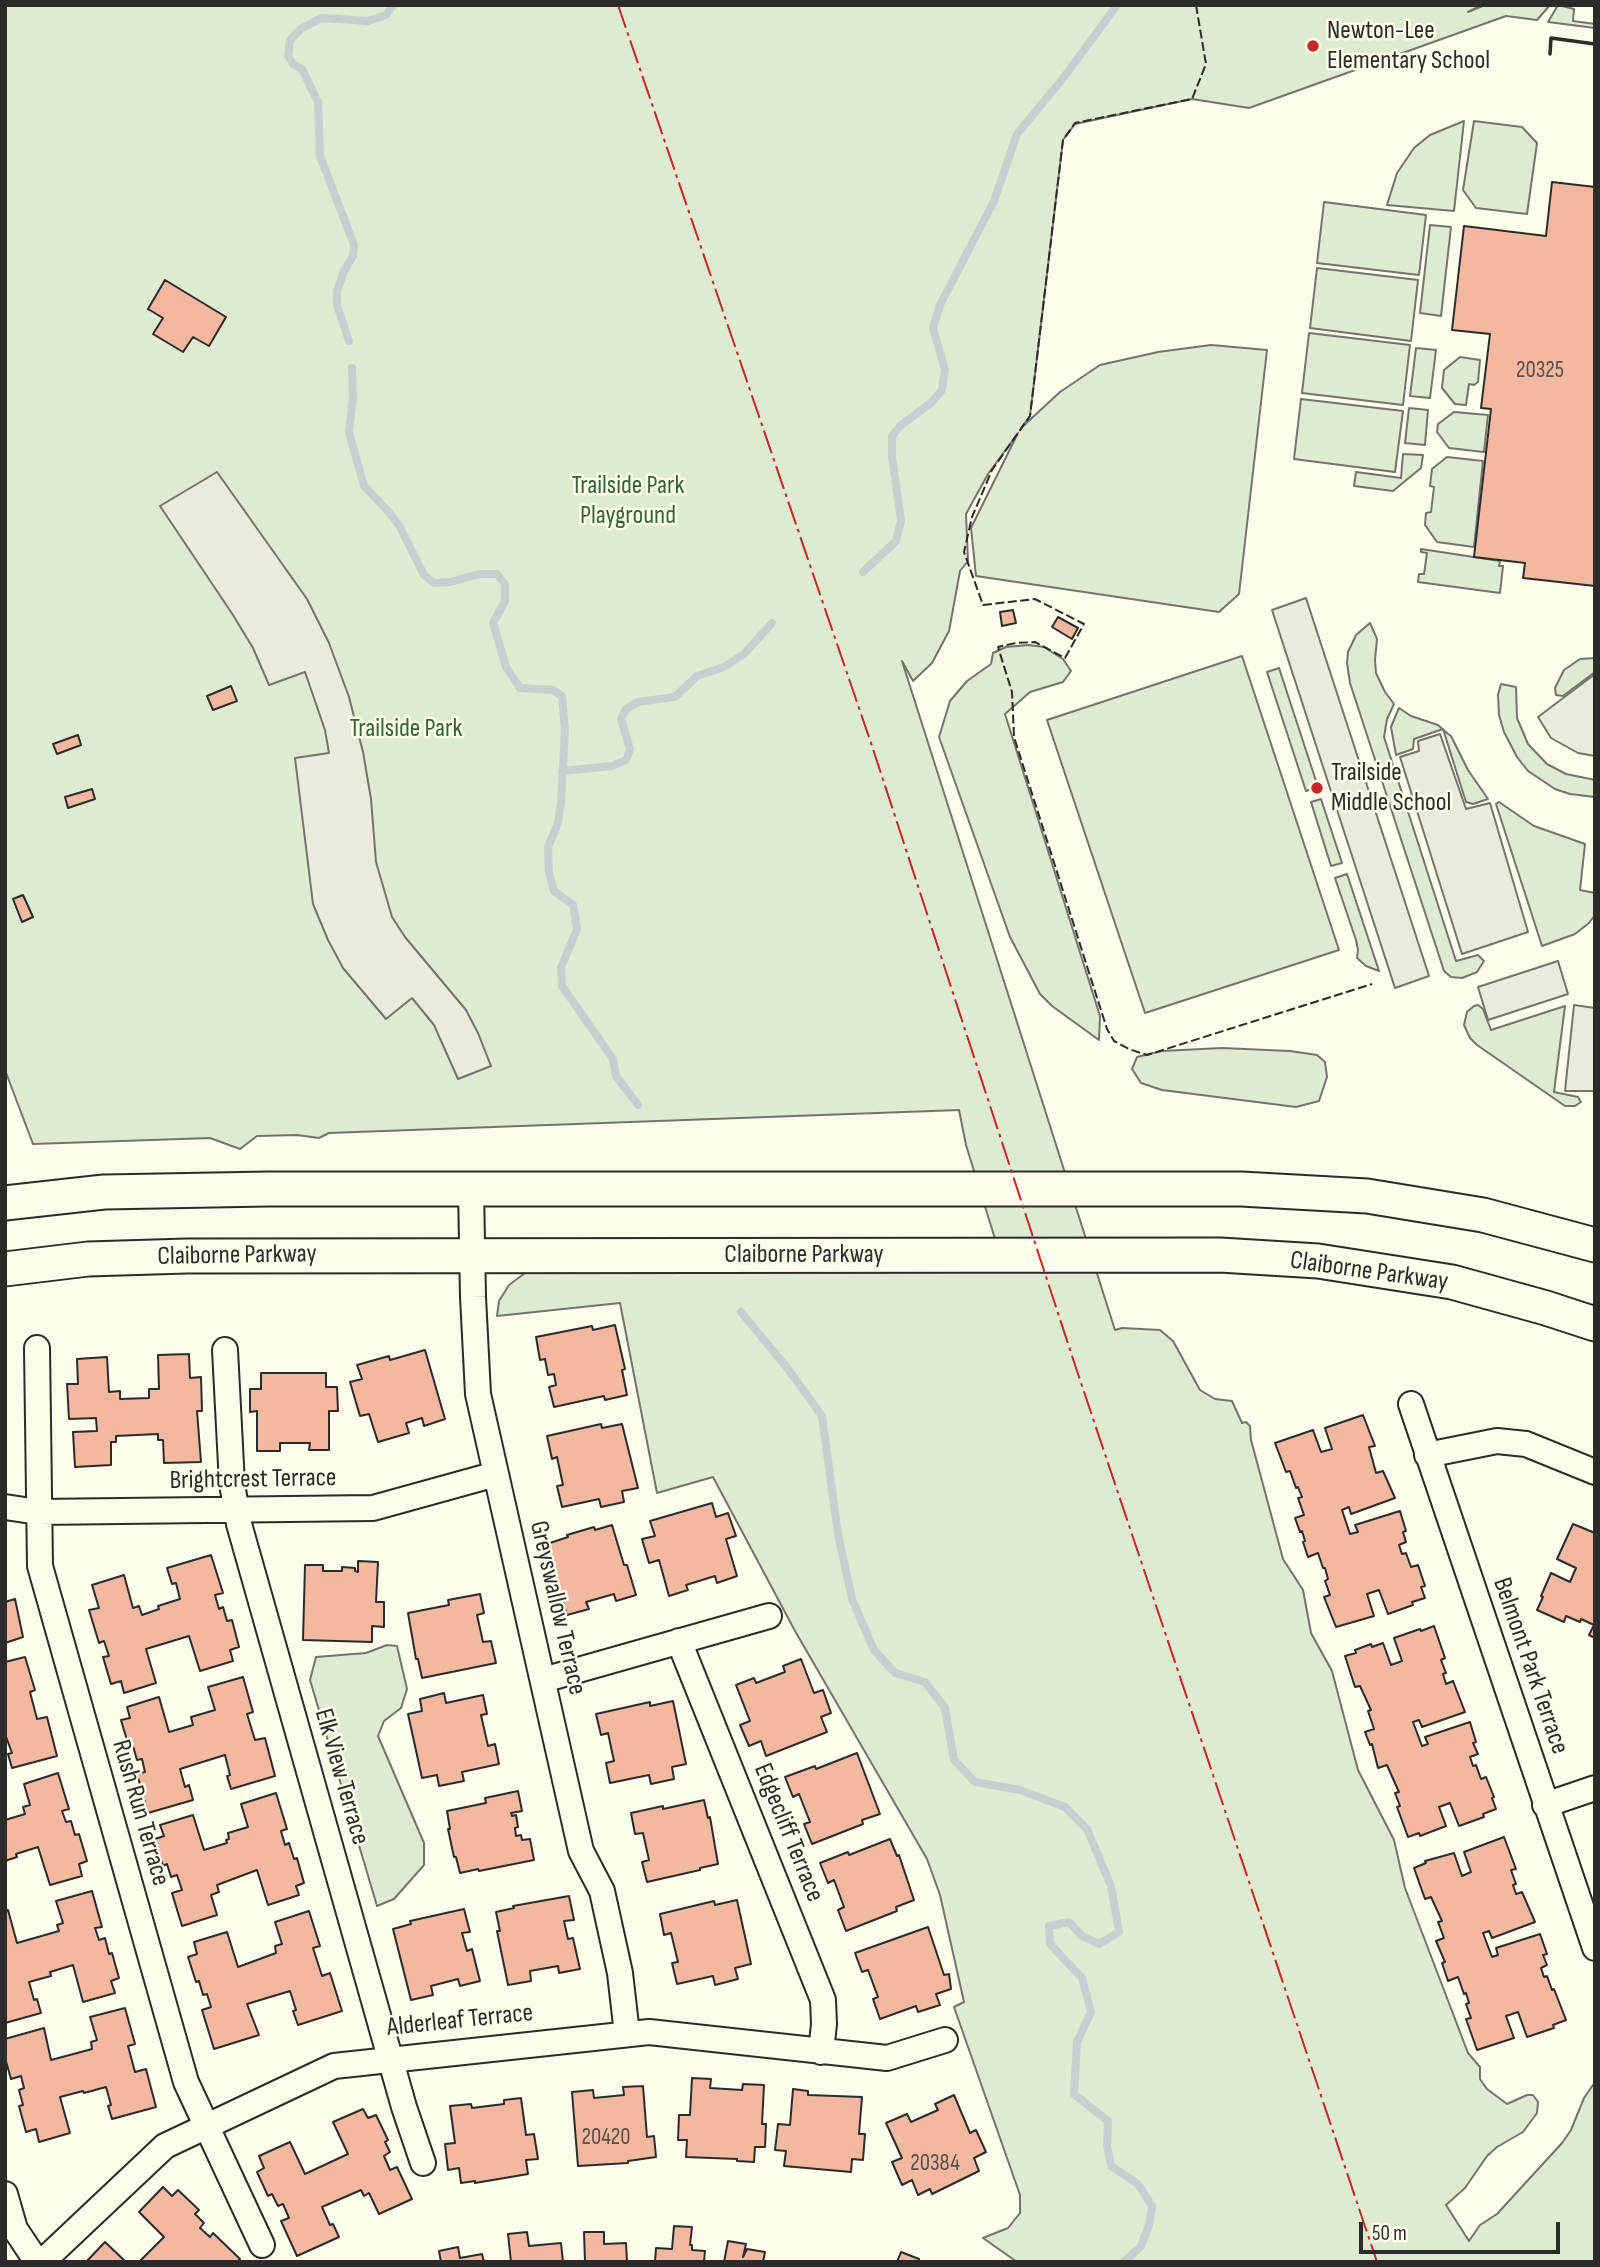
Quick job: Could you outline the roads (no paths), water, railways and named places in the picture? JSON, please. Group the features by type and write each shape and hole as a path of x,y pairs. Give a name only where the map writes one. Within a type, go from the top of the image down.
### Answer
{"main road":[{"path":"5,1202 104,1192 268,1189 1241,1189 1367,1196 1432,1206 1483,1215 1595,1245"},
{"name":"Claiborne Parkway","path":"5,1269 89,1259 187,1255 1220,1255 1318,1261 1452,1282 1595,1324"}],"street":[{"name":"Greyswallow Terrace","path":"471,1189 478,1394 581,1851 602,1891 620,1973 627,2034"},
{"name":"Rush Run Terrace","path":"37,1348 40,1566 186,2082 262,2245"},
{"name":"Elk View Terrace","path":"225,1350 232,1484 237,1510 390,2059 422,2163"},
{"name":"Belmont Park Terrace","path":"1411,1404 1595,1948"},
{"path":"1427,1455 1497,1441 1526,1444 1595,1472"},
{"name":"Brightcrest Terrace","path":"5,1507 38,1512 373,1508 496,1474"},
{"path":"543,1680 769,1616"},
{"name":"Edgecliff Terrace","path":"679,1641 823,2000 821,2052"},
{"path":"1545,1805 1595,1788"},
{"name":"Alderleaf Terrace","path":"39,2262 165,2146 334,2066 649,2032 887,2058 945,2040"},
{"path":"5,2194 15,2229 39,2262"}],"waterway":[{"path":"349,341 337,305 337,291 353,256 354,245 320,156 318,102 302,69 293,64 288,56 290,40 301,29 321,18 368,21 386,15 393,5"},
{"path":"863,572 896,541 901,521 892,457 892,436 942,390 945,370 933,328 940,305 994,201 1017,134 1064,77 1117,5"},
{"path":"352,368 353,398 349,432 364,486 400,527 424,575 434,583 451,582 479,574 497,574 505,584 505,601 493,623 506,667 520,688 553,690 562,696 565,730 561,803 558,823 548,847 549,873 554,891 573,905 577,929 561,968 562,986 613,1059 616,1076 638,1105"},
{"path":"562,771 612,766 626,760 630,749 621,719 626,709 638,702 675,697 697,676 724,667 744,654 772,623"},
{"path":"741,1312 822,1416 838,1534 852,1599 874,1650 895,1673 925,1682 945,1708 954,1760 975,1782 1020,1790 1065,1807 1087,1829 1111,1886 1119,1932 1099,1944 1082,1936 1069,1922 1049,1926 1050,1944 1082,1978 1091,2012 1077,2042 1074,2094 1108,2121 1107,2146 1111,2166 1138,2184 1152,2206 1149,2225 1141,2246 1124,2262"}],"place":[{"name":"Newton-Lee Elementary School","path":"1313,46"},
{"name":"Trailside Middle School","path":"1317,788"}],"park label":[{"name":"Trailside Park Playground","path":"628,501"},
{"name":"Trailside Park","path":"406,729"}]}
